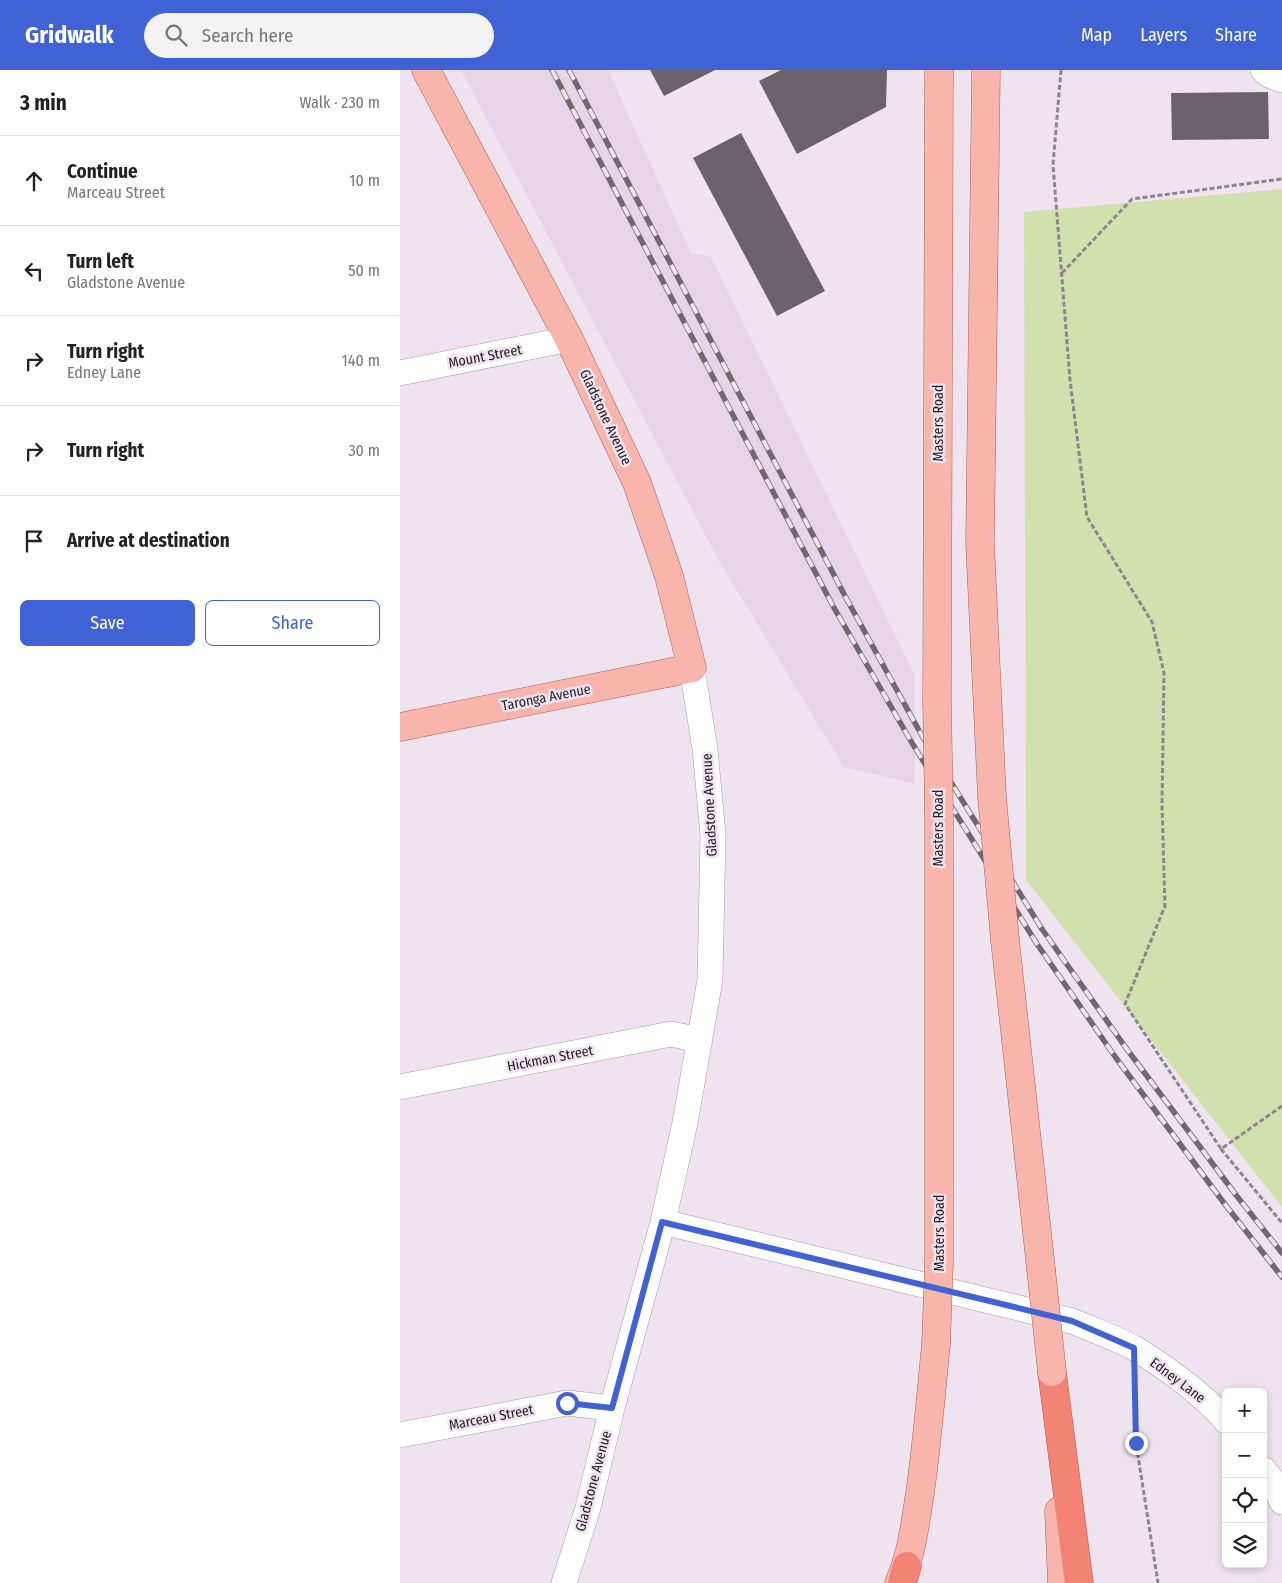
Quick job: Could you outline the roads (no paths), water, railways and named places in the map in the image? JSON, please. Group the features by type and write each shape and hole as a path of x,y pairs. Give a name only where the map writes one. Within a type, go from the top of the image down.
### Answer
{"highway":[{"path":"1052,1372 1079,1583"}],"main road":[{"name":"Gladstone Avenue","path":"426,70 569,339 637,483 669,576 692,668"},
{"name":"Masters Road","path":"903,1577 913,1538 926,1451 936,1344 939,1263 939,811 937,703 938,70"},
{"path":"986,70 980,543 992,797 1005,940 1052,1372 1062,1583"},
{"name":"Taronga Avenue","path":"400,726 692,668"}],"street":[{"path":"1263,70 1269,75 1282,80"},
{"name":"Mount Street","path":"400,373 569,339"},
{"name":"Gladstone Avenue","path":"564,1583 588,1508 612,1408 662,1222 685,1123 710,980 712,836 705,749 692,668"},
{"name":"Hickman Street","path":"400,1087 670,1034 700,1040"},
{"name":"Edney Lane","path":"662,1222 1072,1321 1134,1348 1175,1376 1214,1407 1222,1416"},
{"name":"Marceau Street","path":"400,1434 567,1403 612,1408"},
{"path":"1267,1474 1272,1480 1282,1502"}],"railway":[{"path":"552,70 833,606 912,743 1037,944 1116,1058 1224,1203 1282,1277"},
{"path":"569,70 845,596 921,734 1042,929 1126,1048 1282,1253"}]}
